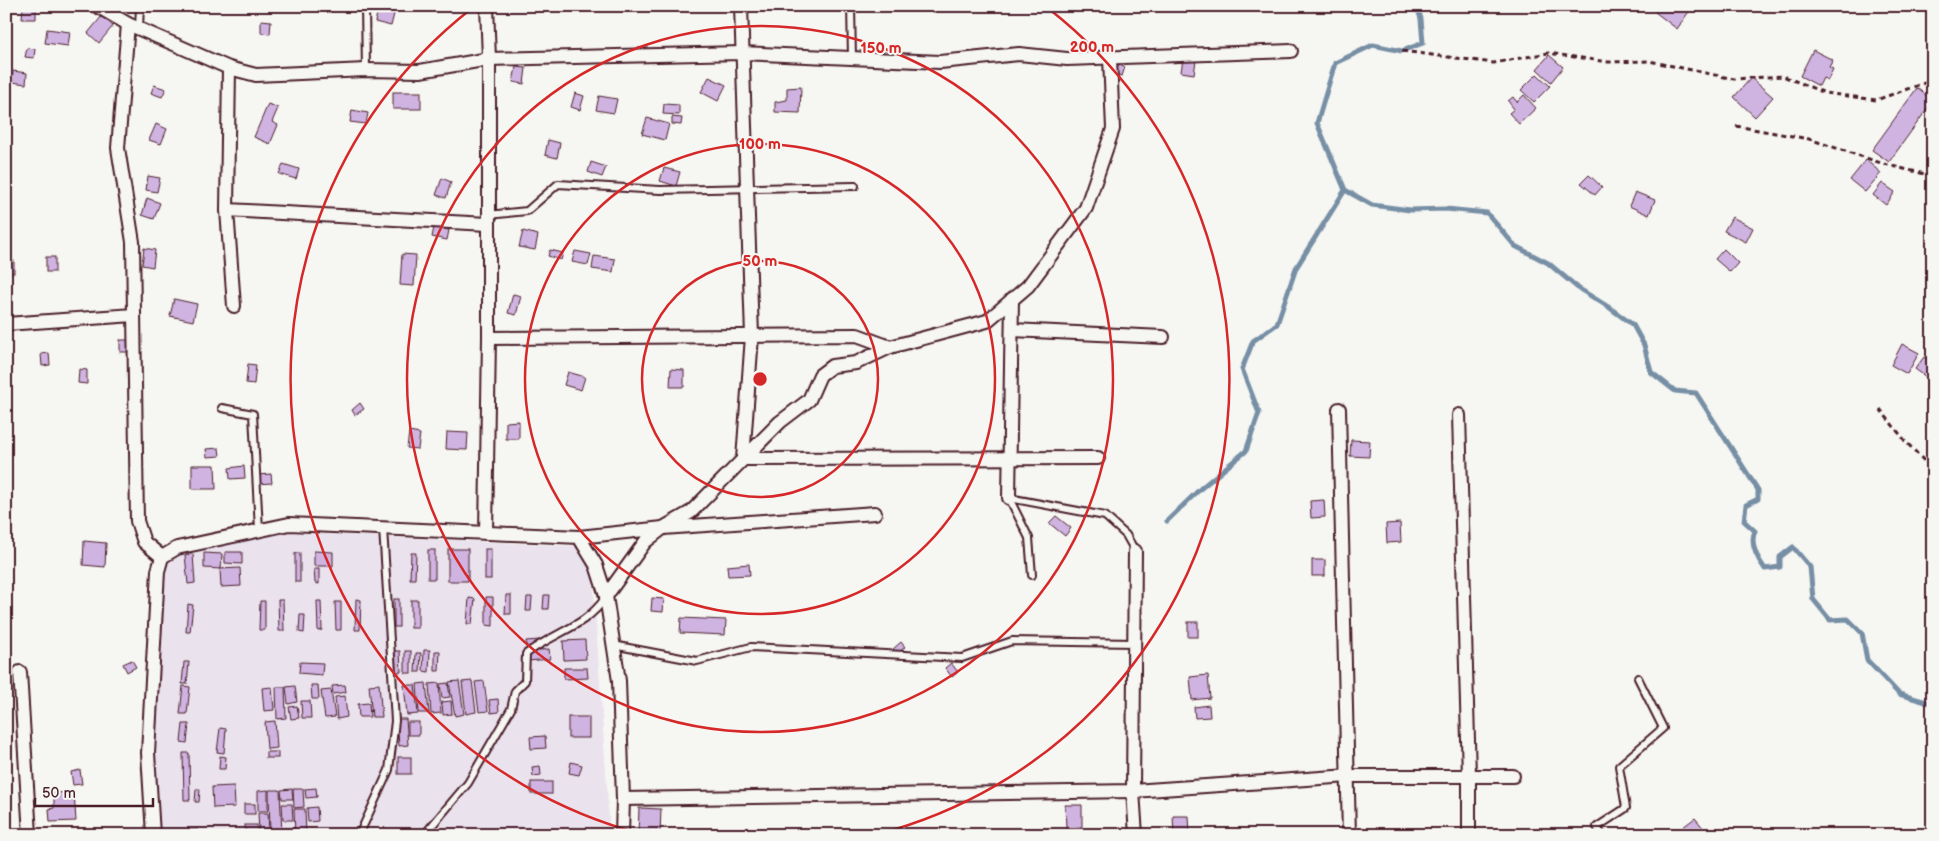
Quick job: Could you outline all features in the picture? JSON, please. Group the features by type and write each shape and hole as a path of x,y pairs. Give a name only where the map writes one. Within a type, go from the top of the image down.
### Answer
{"street":[{"path":"97,6 133,26 229,68 256,76 366,70 420,71 489,60 741,53 940,62 1018,54 1067,59 1291,51"},
{"path":"486,533 489,338 489,60 487,6"},
{"path":"741,6 741,53 752,336 743,459"},
{"path":"133,26 118,148 133,242 137,521 144,542 162,557"},
{"path":"606,596 645,542 663,528 691,512 780,422 809,400 820,375 832,366 856,363 890,346 987,321 1028,286 1086,208 1113,129 1110,58"},
{"path":"229,68 227,210 234,306"},
{"path":"227,210 488,219"},
{"path":"1009,498 1008,458 1012,299"},
{"path":"6,324 134,315"},
{"path":"1012,330 1163,337"},
{"path":"489,338 857,335 890,346"},
{"path":"1339,408 1349,835"},
{"path":"1458,415 1469,776 1469,835"},
{"path":"743,459 1098,458"},
{"path":"153,835 148,753 158,571 162,557 177,548 289,524 579,537 663,528 875,513"},
{"path":"579,537 596,565 606,596 619,681 623,799 622,835"},
{"path":"1135,551 1133,791 1136,835"},
{"path":"20,672 30,835"},
{"path":"623,799 1133,791 1349,776 1513,776"}],"lane":[{"path":"133,26 140,6"},
{"path":"365,6 366,70"},
{"path":"851,6 852,58"},
{"path":"488,219 527,210 558,184 660,190 855,186"},
{"path":"222,408 253,414 259,530"},
{"path":"1009,498 1105,516 1126,535 1135,551"},
{"path":"1009,498 1028,538 1032,575"},
{"path":"359,835 389,770 395,721 383,528"},
{"path":"424,835 468,783 511,709 515,691 525,681 526,654 539,644 571,628 597,610 606,596"},
{"path":"613,645 697,660 751,647 962,658 1012,641 1135,643"},
{"path":"1602,835 1597,827 1626,808 1619,766 1663,728 1638,678"}],"path":[{"path":"1402,51 1494,63 1548,53 1608,62 1649,61 1734,79 1783,76 1825,93 1876,100 1933,80"},
{"path":"1736,126 1809,139 1884,164 1933,176"},
{"path":"1880,408 1906,442 1933,470"}],"shaded area":[{"path":"283,532 591,547 610,835 156,835 153,761 166,558"}],"building":[{"path":"23,6 36,6 36,19 22,19"},
{"path":"379,6 396,6 391,26 375,22"},
{"path":"1659,6 1685,6 1690,10 1677,29 1655,12"},
{"path":"102,16 113,26 99,43 88,33"},
{"path":"261,20 271,21 270,34 261,33"},
{"path":"47,29 70,32 68,46 45,43"},
{"path":"27,48 35,49 34,58 25,57"},
{"path":"1813,50 1833,60 1829,67 1833,69 1828,80 1823,78 1819,86 1800,76"},
{"path":"1184,52 1197,54 1194,74 1181,72"},
{"path":"1549,55 1563,67 1551,82 1537,69"},
{"path":"1111,63 1125,67 1122,76 1109,73"},
{"path":"516,67 526,68 524,84 513,82"},
{"path":"13,71 27,73 26,84 12,82"},
{"path":"1537,74 1550,86 1534,102 1521,90"},
{"path":"709,77 726,85 718,101 701,92"},
{"path":"1751,78 1773,97 1755,117 1734,97"},
{"path":"154,85 166,89 162,97 151,93"},
{"path":"801,87 800,113 775,112 775,102 787,100 787,88"},
{"path":"1917,88 1933,101 1889,162 1872,150"},
{"path":"393,92 421,92 421,109 393,109"},
{"path":"575,93 584,96 580,110 571,107"},
{"path":"1524,95 1536,108 1519,124 1509,113 1514,109 1508,101 1513,97 1517,102"},
{"path":"599,96 617,99 614,113 596,110"},
{"path":"268,104 278,108 272,122 278,125 270,144 254,137"},
{"path":"664,104 679,105 679,115 663,114"},
{"path":"352,110 368,113 366,124 350,122"},
{"path":"672,117 682,118 681,125 672,124"},
{"path":"647,118 669,124 665,140 642,134"},
{"path":"156,124 167,129 161,144 149,140"},
{"path":"548,140 560,143 557,158 545,155"},
{"path":"1866,160 1881,173 1865,192 1850,180"},
{"path":"591,162 606,167 602,177 588,172"},
{"path":"283,164 299,169 296,179 279,174"},
{"path":"664,168 680,172 676,186 660,181"},
{"path":"1589,175 1602,187 1595,195 1581,183"},
{"path":"148,176 160,178 157,192 146,190"},
{"path":"442,178 451,182 446,198 436,195"},
{"path":"1882,183 1895,192 1886,205 1873,195"},
{"path":"1635,192 1655,200 1649,215 1629,206"},
{"path":"147,198 160,203 154,219 142,215"},
{"path":"1732,217 1753,228 1746,242 1724,231"},
{"path":"434,227 449,230 447,240 432,237"},
{"path":"523,231 538,235 535,250 519,247"},
{"path":"144,248 155,250 153,267 142,265"},
{"path":"1724,249 1738,263 1730,272 1715,259"},
{"path":"550,250 563,253 561,260 548,256"},
{"path":"575,251 591,254 588,265 572,262"},
{"path":"402,254 416,255 414,286 400,285"},
{"path":"594,256 615,259 613,272 592,269"},
{"path":"46,257 55,257 55,272 46,272"},
{"path":"6,261 14,261 14,273 6,273"},
{"path":"513,294 521,296 516,315 508,313"},
{"path":"174,299 197,304 193,321 170,316"},
{"path":"120,340 128,340 128,352 120,352"},
{"path":"1902,344 1919,353 1907,374 1891,365"},
{"path":"49,353 50,365 42,366 41,354"},
{"path":"1924,357 1933,363 1933,382 1915,369"},
{"path":"248,364 256,365 254,384 246,383"},
{"path":"79,369 87,370 87,384 78,383"},
{"path":"671,369 684,370 684,387 670,387"},
{"path":"568,372 585,377 581,390 564,385"},
{"path":"360,403 364,409 355,415 352,410"},
{"path":"519,421 519,439 506,439 506,422"},
{"path":"409,432 420,434 418,449 407,448"},
{"path":"447,432 468,433 467,450 446,449"},
{"path":"1351,440 1370,441 1369,457 1350,456"},
{"path":"219,448 220,456 207,457 206,449"},
{"path":"192,465 215,465 216,489 192,489"},
{"path":"244,466 245,478 230,479 229,468"},
{"path":"271,474 272,483 257,484 257,475"},
{"path":"1324,500 1325,517 1311,518 1310,501"},
{"path":"1056,516 1071,528 1065,536 1049,523"},
{"path":"1400,523 1401,542 1387,543 1386,524"},
{"path":"84,541 106,543 105,567 83,565"},
{"path":"448,549 468,549 468,581 448,581"},
{"path":"485,549 491,549 491,579 485,579"},
{"path":"428,550 435,550 435,579 428,579"},
{"path":"314,551 333,552 333,566 314,566"},
{"path":"225,552 242,552 242,564 225,563"},
{"path":"204,553 222,554 221,569 204,568"},
{"path":"295,553 300,553 300,582 295,582"},
{"path":"411,553 416,553 415,579 410,579"},
{"path":"193,554 195,583 188,584 185,555"},
{"path":"1312,560 1325,560 1325,576 1312,576"},
{"path":"749,564 750,575 728,576 727,566"},
{"path":"240,568 241,586 221,587 220,569"},
{"path":"314,569 319,569 319,584 315,583"},
{"path":"506,595 511,595 511,614 505,614"},
{"path":"544,595 549,595 548,609 543,609"},
{"path":"486,597 493,597 493,626 486,625"},
{"path":"527,597 532,597 531,611 526,611"},
{"path":"469,598 475,599 472,624 467,624"},
{"path":"652,598 664,599 663,612 651,611"},
{"path":"356,599 361,600 360,630 355,630"},
{"path":"394,599 399,599 399,627 394,627"},
{"path":"278,600 283,600 284,631 279,631"},
{"path":"411,600 418,600 418,628 411,628"},
{"path":"260,601 265,601 265,630 259,630"},
{"path":"317,601 321,601 322,630 318,631"},
{"path":"335,602 341,602 341,630 336,630"},
{"path":"188,604 193,605 190,632 186,632"},
{"path":"300,615 305,615 304,633 299,632"},
{"path":"681,618 726,620 725,635 680,633"},
{"path":"1188,622 1198,622 1198,637 1188,637"},
{"path":"540,640 541,650 549,649 550,659 528,661 526,641"},
{"path":"585,640 586,659 564,660 563,641"},
{"path":"901,642 905,647 897,654 893,649"},
{"path":"424,650 430,650 429,672 423,671"},
{"path":"394,651 400,651 401,672 395,672"},
{"path":"405,651 411,651 411,673 405,673"},
{"path":"435,651 440,651 439,671 435,671"},
{"path":"416,653 421,653 420,672 415,672"},
{"path":"132,660 136,667 127,672 123,664"},
{"path":"184,662 189,662 187,684 182,684"},
{"path":"300,662 323,663 322,675 299,673"},
{"path":"951,663 958,672 952,677 945,668"},
{"path":"564,668 587,668 588,678 564,679"},
{"path":"1208,675 1210,698 1192,700 1190,677"},
{"path":"459,681 464,714 455,716 449,682"},
{"path":"472,681 476,712 466,714 462,682"},
{"path":"484,681 488,711 479,712 475,682"},
{"path":"426,683 429,713 419,713 417,684"},
{"path":"439,683 441,713 431,714 429,684"},
{"path":"448,683 450,697 442,698 440,684"},
{"path":"379,684 382,717 372,717 369,685"},
{"path":"311,685 318,685 319,699 312,699"},
{"path":"345,685 346,692 333,694 332,686"},
{"path":"404,685 415,685 418,714 407,715"},
{"path":"183,686 190,687 187,714 180,714"},
{"path":"295,686 297,702 288,704 286,687"},
{"path":"272,687 274,710 264,711 262,688"},
{"path":"276,687 285,687 286,718 277,719"},
{"path":"331,690 335,717 325,718 321,691"},
{"path":"345,696 347,717 337,719 335,697"},
{"path":"498,699 499,712 491,713 489,700"},
{"path":"301,701 310,701 311,718 302,718"},
{"path":"451,701 452,714 443,715 442,702"},
{"path":"369,703 370,717 359,717 358,704"},
{"path":"1209,705 1210,717 1195,718 1194,707"},
{"path":"297,706 299,718 291,719 289,707"},
{"path":"568,717 589,717 589,738 568,738"},
{"path":"397,719 406,719 408,745 399,746"},
{"path":"275,721 277,748 267,749 265,722"},
{"path":"408,722 419,722 419,735 408,735"},
{"path":"183,724 189,724 187,743 181,742"},
{"path":"220,728 226,729 224,753 217,752"},
{"path":"545,736 546,748 531,749 530,737"},
{"path":"266,752 278,752 278,758 266,758"},
{"path":"183,753 189,753 190,800 184,800"},
{"path":"220,756 226,757 225,769 219,769"},
{"path":"398,757 411,757 411,774 398,774"},
{"path":"571,762 582,765 579,775 569,773"},
{"path":"540,766 541,775 533,776 532,767"},
{"path":"80,770 82,784 73,785 71,772"},
{"path":"531,782 552,782 552,794 531,794"},
{"path":"234,786 235,807 213,808 212,787"},
{"path":"316,788 317,797 306,798 305,789"},
{"path":"196,789 200,789 199,802 195,802"},
{"path":"292,789 293,799 282,799 281,790"},
{"path":"293,789 303,789 304,807 294,808"},
{"path":"268,790 268,811 258,811 258,791"},
{"path":"269,790 280,790 282,835 270,835"},
{"path":"74,792 76,821 50,822 49,809 54,808 54,793"},
{"path":"244,804 255,804 255,814 244,814"},
{"path":"282,804 292,804 293,820 283,820"},
{"path":"1065,805 1082,805 1082,827 1066,828"},
{"path":"317,807 318,821 308,822 307,808"},
{"path":"639,808 661,809 660,835 638,835"},
{"path":"294,809 305,809 306,835 295,835"},
{"path":"258,813 268,813 269,832 259,833"},
{"path":"1173,816 1189,816 1190,835 1174,835"},
{"path":"1695,818 1705,830 1699,835 1689,835 1683,827"},
{"path":"245,825 257,825 257,833 245,833"},
{"path":"284,828 294,828 294,835 284,835"},
{"path":"197,829 198,835 176,835 175,831"}],"waterway":[{"path":"1417,6 1421,19 1423,43 1402,51 1373,45 1335,63 1317,123 1345,190 1372,205 1410,210 1446,209 1487,213 1515,246 1548,263 1578,288 1633,325 1644,345 1651,372 1675,391 1696,393 1758,490 1758,499 1746,505 1744,521 1755,531 1753,546 1765,569 1780,567 1780,557 1793,547 1810,567 1813,599 1830,620 1848,619 1862,633 1867,660 1899,694 1933,704"},
{"path":"1167,521 1200,489 1246,451 1259,413 1242,369 1253,341 1277,324 1296,268 1345,190"}]}
